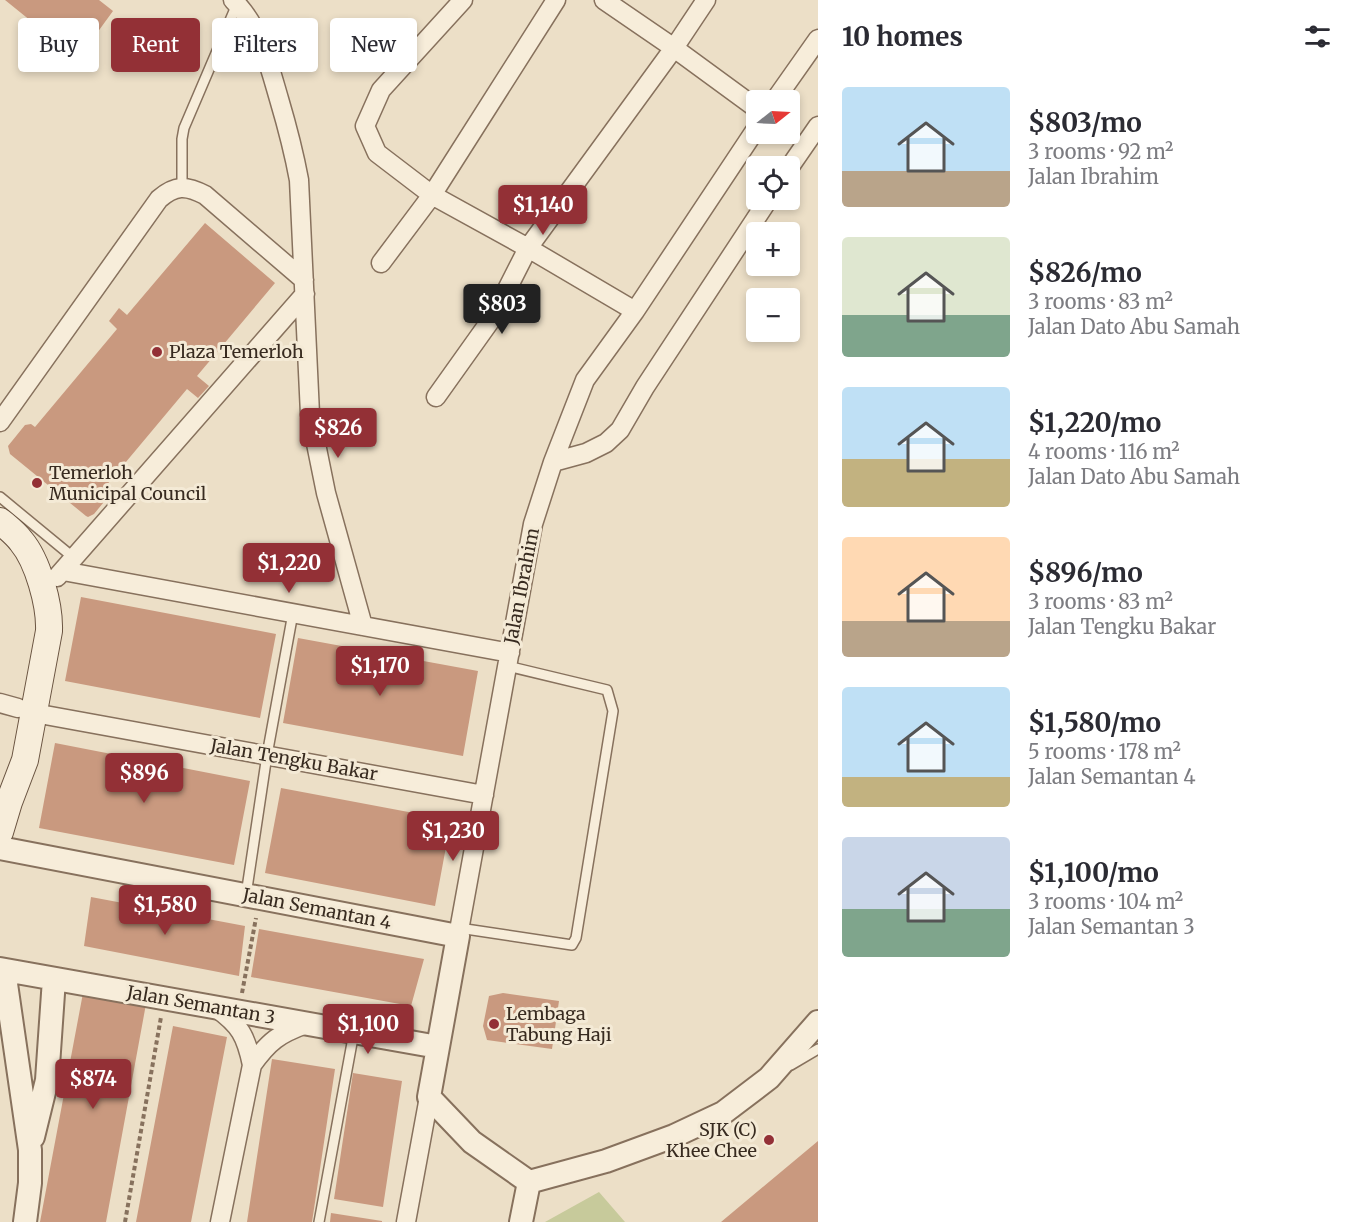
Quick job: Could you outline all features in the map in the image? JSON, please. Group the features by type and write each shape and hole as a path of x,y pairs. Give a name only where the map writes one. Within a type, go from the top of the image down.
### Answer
{"main road":[{"path":"0,521 22,542 32,558 50,618 49,631 18,708"},
{"path":"0,832 25,760 18,708 37,610 32,558"}],"street":[{"path":"463,0 381,90 364,126 377,153 432,195 635,311"},
{"path":"381,263 432,195 555,0"},
{"path":"604,0 746,101"},
{"path":"436,397 493,317 528,248 674,48 706,0"},
{"path":"235,2 249,20 265,51 293,147 299,180 310,414 326,493 363,626"},
{"path":"783,90 818,39"},
{"path":"797,156 818,126"},
{"name":"Jalan Ibrahim","path":"406,1222 533,524 553,462 585,380 635,311 746,144"},
{"path":"0,422 159,199 169,190 182,187 195,189 205,195 304,287"},
{"path":"553,462 586,453 606,443 620,430 645,387 761,210"},
{"path":"44,592 304,287"},
{"path":"68,564 508,659"},
{"name":"Jalan Tengku Bakar","path":"18,708 484,795"},
{"name":"Jalan Semantan 4","path":"0,848 253,897 459,932"},
{"path":"2,969 30,1150 30,1183 26,1222"},
{"name":"Jalan Semantan 3","path":"2,969 438,1047"},
{"path":"30,1150 47,1080 54,979"},
{"path":"215,1007 230,1018 242,1032 249,1047 252,1065 220,1222"},
{"path":"529,1182 606,1161 674,1136 723,1113 769,1078 818,1022"},
{"path":"252,1065 264,1048 277,1036 306,1024"},
{"path":"429,1097 472,1142 529,1182"},
{"path":"521,1222 529,1182"}],"lane":[{"path":"182,187 184,128 235,2"},
{"path":"0,497 68,564"},
{"path":"253,897 267,755 293,613"},
{"path":"459,932 572,945 576,938 613,711 607,690 508,659"},
{"path":"319,1222 354,1032"},
{"path":"769,1078 818,1049"}],"path":[{"path":"238,1012 253,897"},
{"path":"124,1222 164,998"}],"green space":[{"path":"599,1192 625,1222 545,1222"}],"building":[{"path":"5,0 99,0 113,11 99,30 99,18 27,18"},
{"name":"Plaza Temerloh","path":"205,223 275,283 197,376 209,386 198,398 187,389 105,487 110,493 108,497 94,514 88,517 10,454 8,446 25,425 31,424 35,427 117,329 109,321 119,308 127,315"},
{"path":"81,597 276,634 260,718 65,681"},
{"path":"298,638 478,671 463,756 283,723"},
{"path":"55,743 250,781 234,865 39,828"},
{"path":"281,788 451,820 435,906 265,873"},
{"path":"91,897 245,926 239,976 84,946"},
{"path":"259,929 424,959 411,1006 251,977"},
{"path":"83,993 146,1004 106,1222 40,1222"},
{"path":"503,993 559,1001 552,1049 487,1040 483,1026 489,996"},
{"path":"173,1026 227,1037 191,1222 136,1222"},
{"path":"272,1059 335,1069 312,1222 247,1222"},
{"path":"353,1073 402,1081 383,1207 334,1199"},
{"path":"818,1141 818,1222 721,1222"},
{"path":"331,1213 382,1221 382,1222 330,1222"}],"place":[{"name":"Plaza Temerloh","path":"157,352"},
{"name":"Temerloh Municipal Council","path":"37,483"},
{"name":"Lembaga Tabung Haji","path":"494,1024"},
{"name":"SJK (C) Khee Chee","path":"769,1140"}]}
